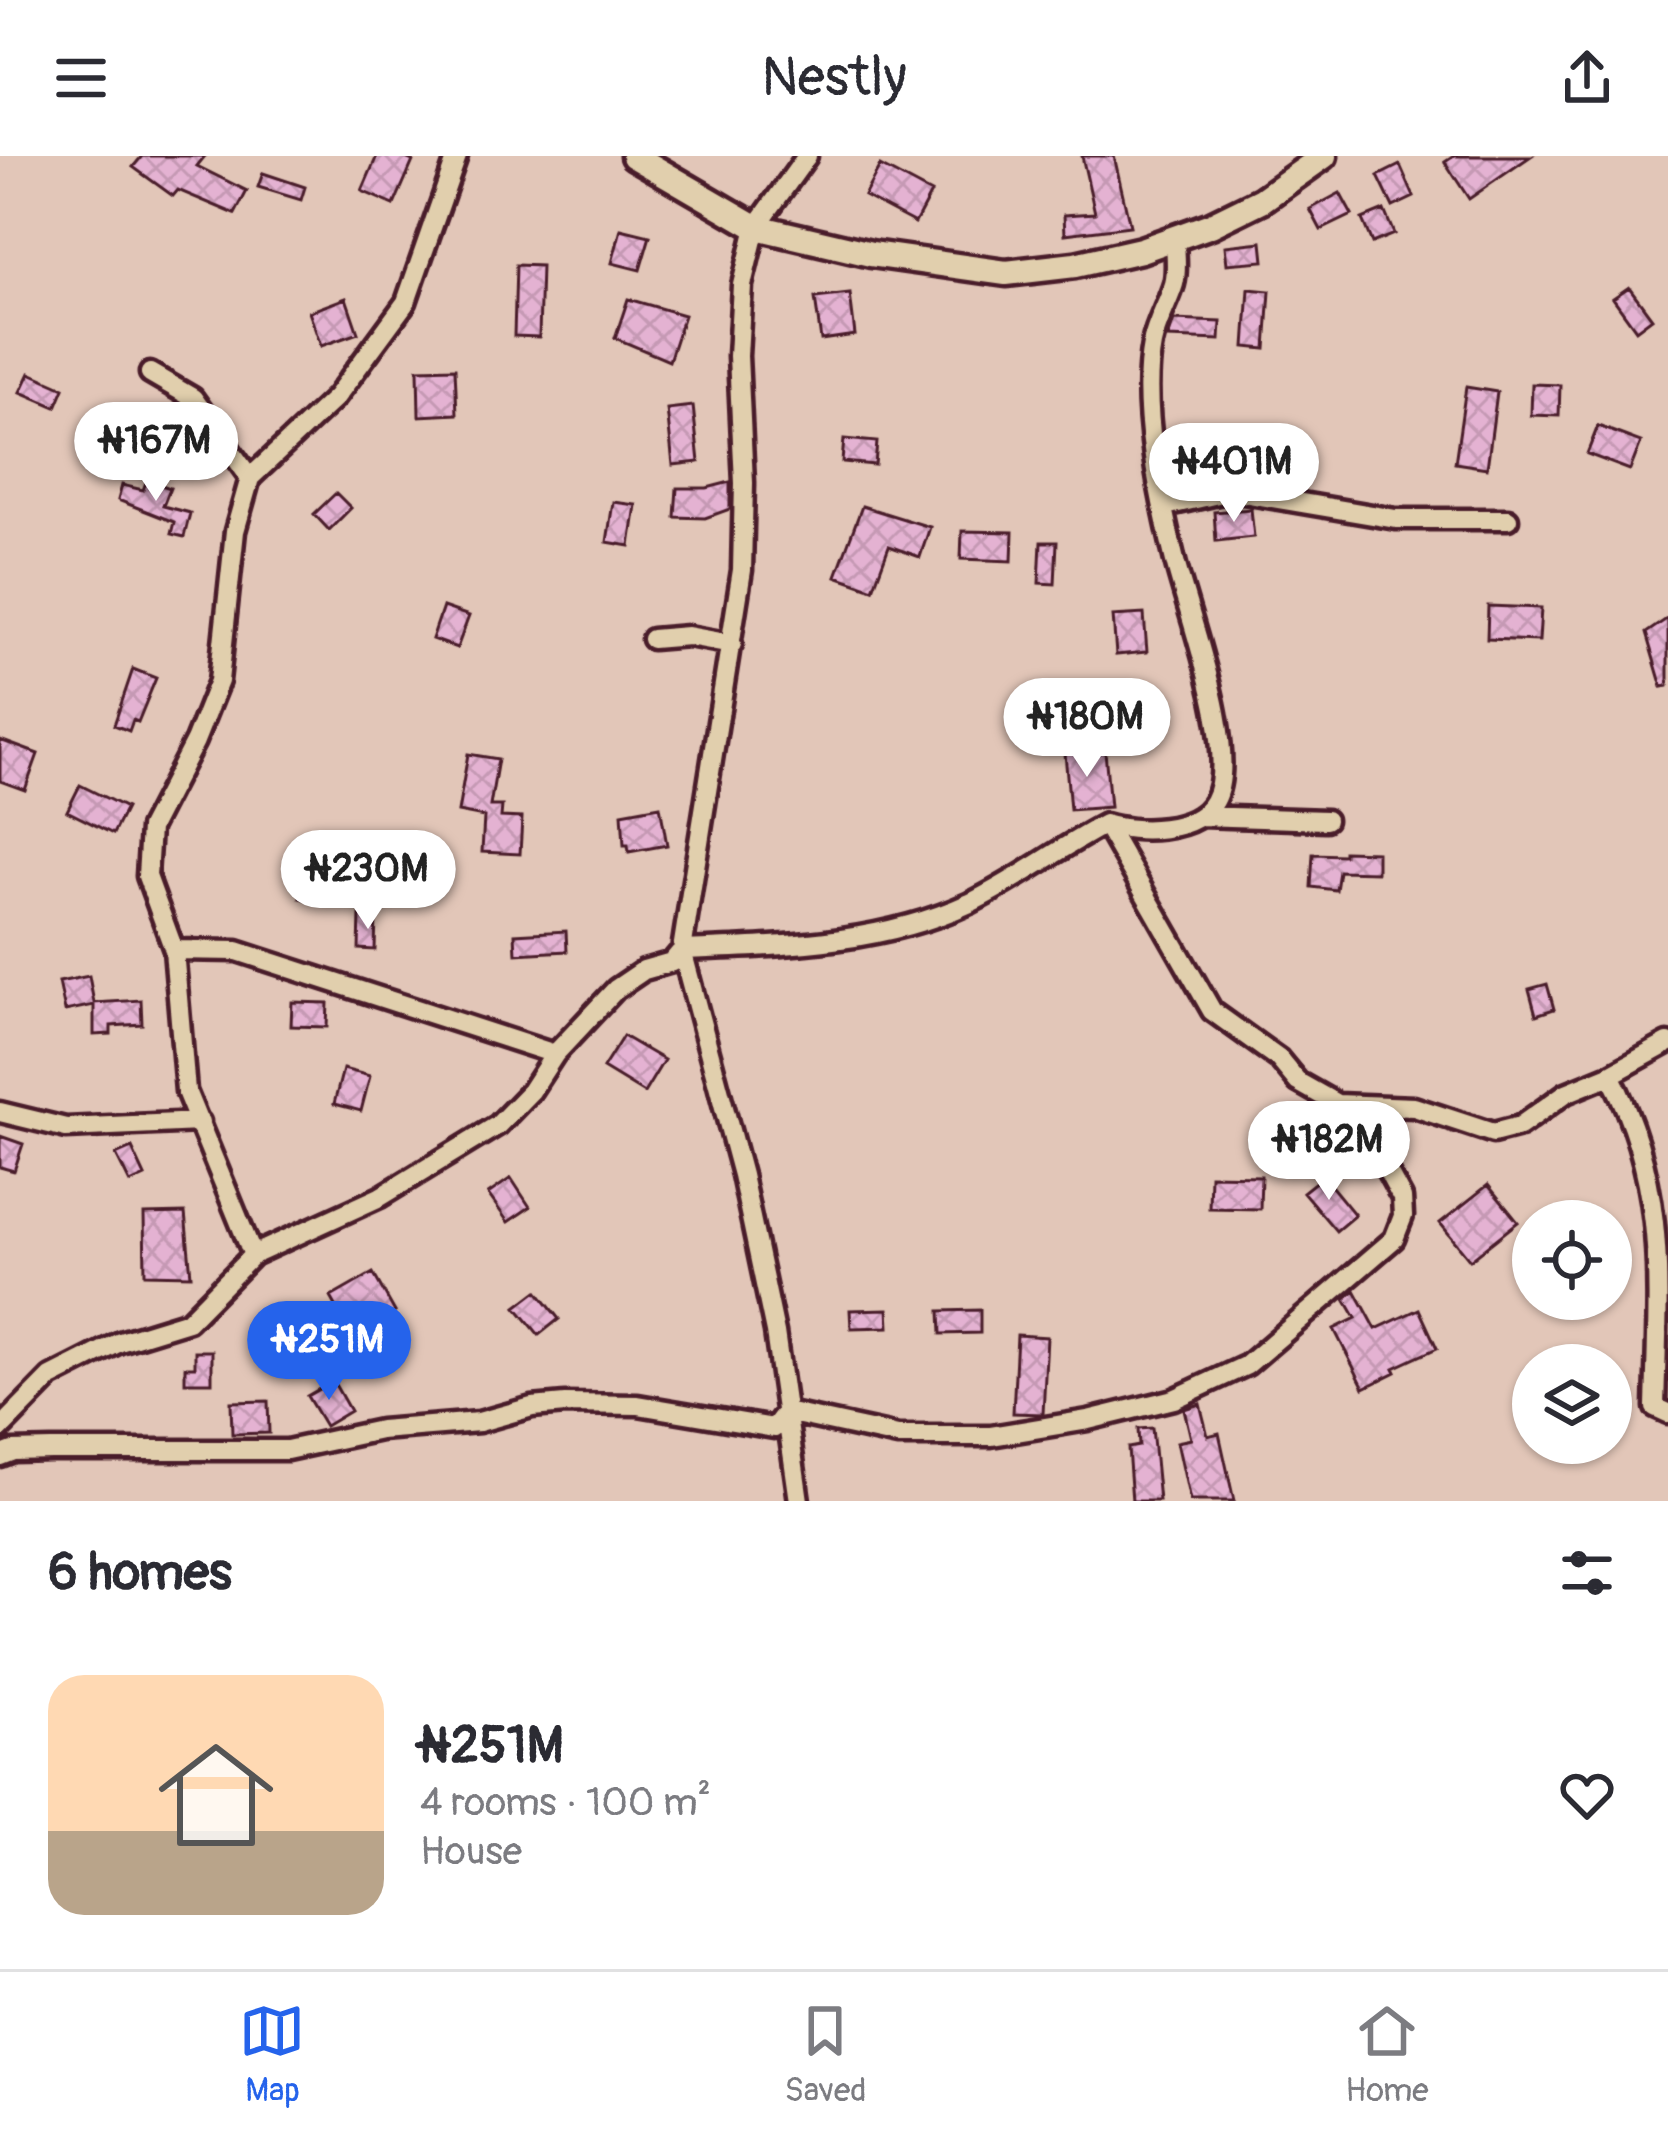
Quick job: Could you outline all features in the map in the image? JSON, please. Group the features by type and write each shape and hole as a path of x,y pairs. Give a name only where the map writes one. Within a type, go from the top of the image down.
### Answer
{"street":[{"path":"253,1255 186,1091 174,950 147,876 150,828 195,741 219,681 235,531 250,478 336,398 406,302 458,156"},
{"path":"634,156 756,227 872,254 1006,273 1075,265 1175,238 1262,200 1324,156"},
{"path":"799,1501 775,1332 742,1175 682,950 742,570 742,285 756,227 807,156"},
{"path":"1175,238 1176,279 1153,340 1148,376 1174,559 1212,692 1220,755 1214,803 1200,816"},
{"path":"150,373 194,398 250,478"},
{"path":"1165,506 1231,491 1396,519 1508,519"},
{"path":"652,639 688,636 732,644"},
{"path":"0,1429 51,1377 120,1342 188,1321 253,1255 380,1198 498,1125 616,989 644,970 672,962 682,950 816,945 914,922 1017,879 1056,850 1105,824 1129,831 1173,826 1200,816 1326,820"},
{"path":"786,1412 898,1436 991,1436 1174,1399 1247,1365 1394,1239 1403,1216 1402,1198 1382,1161 1337,1104 1298,1082 1279,1059 1212,1011 1105,824"},
{"path":"174,950 237,951 555,1054"},
{"path":"1337,1104 1414,1107 1493,1133 1520,1126 1567,1093 1610,1076 1668,1043"},
{"path":"1610,1076 1628,1108 1653,1199 1659,1242 1655,1407 1668,1413"},
{"path":"0,1112 66,1128 200,1122"},
{"path":"0,1456 32,1450 286,1450 380,1430 479,1422 532,1407 565,1404 638,1406 774,1428 786,1412"}],"building":[{"path":"142,156 205,156 197,166 247,191 235,214 178,190 173,196 133,167"},
{"path":"377,156 413,161 394,205 362,191"},
{"path":"1082,156 1114,156 1130,226 1065,234 1064,215 1095,213"},
{"path":"1454,156 1531,156 1469,199 1445,162"},
{"path":"1400,165 1414,197 1393,207 1378,176"},
{"path":"880,166 931,193 915,223 864,196"},
{"path":"263,173 305,187 301,200 258,187"},
{"path":"1340,193 1352,215 1321,230 1310,209"},
{"path":"1384,210 1394,234 1372,243 1362,219"},
{"path":"621,229 650,236 640,270 612,263"},
{"path":"1262,242 1264,261 1227,264 1225,246"},
{"path":"516,265 541,266 539,337 514,336"},
{"path":"1629,287 1652,318 1636,330 1613,298"},
{"path":"1249,289 1270,291 1266,349 1245,347"},
{"path":"850,294 855,335 821,340 815,298"},
{"path":"346,298 358,333 321,346 309,312"},
{"path":"628,299 684,315 669,361 615,338"},
{"path":"1174,320 1221,322 1220,340 1168,338"},
{"path":"455,368 457,414 419,416 418,369"},
{"path":"30,373 64,388 56,407 21,392"},
{"path":"1532,384 1560,385 1559,416 1531,415"},
{"path":"1466,387 1497,392 1487,468 1455,463"},
{"path":"693,406 699,462 673,465 667,409"},
{"path":"160,419 191,425 185,454 154,448"},
{"path":"1598,426 1641,442 1630,470 1587,454"},
{"path":"1217,429 1226,462 1194,472 1184,439"},
{"path":"844,439 877,442 875,465 842,462"},
{"path":"147,480 170,488 163,506 190,513 184,537 171,534 174,522 118,500 122,485 143,490"},
{"path":"730,482 730,509 705,518 675,517 677,488"},
{"path":"336,493 351,508 329,530 314,514"},
{"path":"613,502 636,505 630,546 607,542"},
{"path":"862,506 930,527 920,557 889,546 873,589 836,576"},
{"path":"1251,509 1254,537 1216,541 1214,512"},
{"path":"962,531 1013,532 1012,561 961,559"},
{"path":"1041,542 1057,542 1055,584 1039,583"},
{"path":"1488,606 1541,608 1539,641 1487,639"},
{"path":"443,607 469,616 457,648 432,639"},
{"path":"1144,614 1147,652 1116,655 1113,616"},
{"path":"1668,618 1668,686 1662,687 1646,633"},
{"path":"133,669 156,678 138,722 133,720 129,731 114,725"},
{"path":"0,740 38,754 25,790 0,781"},
{"path":"1105,751 1110,807 1070,810 1065,753"},
{"path":"468,754 498,759 490,806 502,806 501,817 522,818 520,854 482,852 484,817 458,812"},
{"path":"80,785 126,808 113,834 67,811"},
{"path":"660,806 667,845 629,852 624,845 622,813"},
{"path":"1344,851 1377,852 1377,872 1339,871 1336,890 1311,887 1313,854 1344,855"},
{"path":"303,884 338,892 335,905 300,898"},
{"path":"360,915 376,915 375,950 359,949"},
{"path":"566,931 567,951 516,954 515,934"},
{"path":"89,976 94,1003 141,1000 142,1024 111,1026 111,1034 94,1035 94,1005 65,1011 59,982"},
{"path":"1547,984 1554,1009 1536,1015 1529,989"},
{"path":"292,1002 328,1003 327,1027 291,1026"},
{"path":"623,1036 664,1060 644,1093 603,1068"},
{"path":"343,1069 370,1076 361,1111 334,1104"},
{"path":"0,1136 23,1144 14,1171 0,1167"},
{"path":"132,1148 145,1176 130,1183 116,1155"},
{"path":"1210,1175 1261,1176 1260,1209 1209,1208"},
{"path":"1323,1176 1355,1215 1336,1231 1303,1192"},
{"path":"511,1178 530,1207 508,1222 488,1194"},
{"path":"1488,1185 1512,1215 1512,1227 1470,1260 1440,1223"},
{"path":"185,1213 191,1275 145,1274 144,1214"},
{"path":"373,1273 395,1312 353,1336 331,1297"},
{"path":"1355,1290 1376,1329 1419,1309 1437,1348 1364,1388 1334,1329 1356,1318 1345,1299"},
{"path":"537,1291 559,1319 539,1335 516,1307"},
{"path":"888,1309 889,1327 851,1328 850,1310"},
{"path":"980,1310 980,1333 941,1334 940,1311"},
{"path":"1017,1335 1047,1337 1043,1414 1013,1413"},
{"path":"195,1351 212,1351 212,1382 185,1382 185,1367 195,1367"},
{"path":"333,1381 350,1411 325,1426 307,1396"},
{"path":"268,1401 269,1433 232,1434 231,1402"},
{"path":"1200,1404 1208,1436 1219,1433 1234,1501 1190,1501 1177,1442 1191,1439 1184,1409"},
{"path":"1152,1428 1159,1501 1132,1501 1128,1448 1139,1446 1138,1429"}]}
